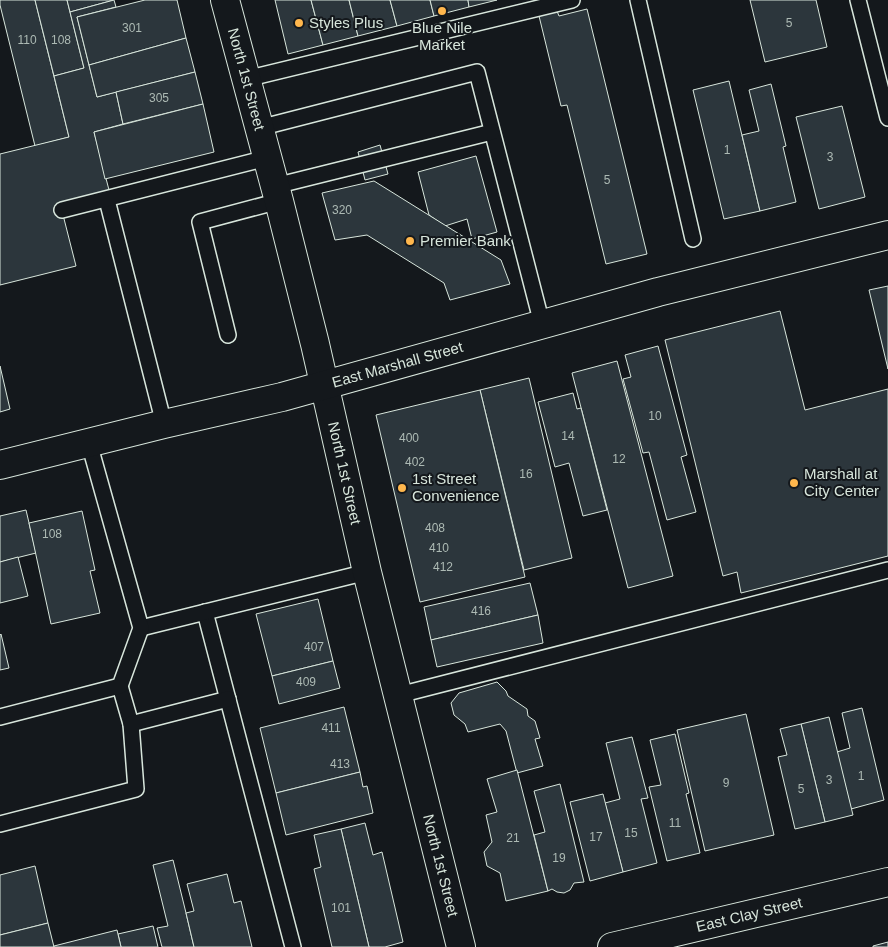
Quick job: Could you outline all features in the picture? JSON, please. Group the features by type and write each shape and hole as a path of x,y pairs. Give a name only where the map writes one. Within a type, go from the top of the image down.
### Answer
{"street":[{"name":"North 1st Street","path":"225,0 277,193 367,572 461,947"},
{"name":"East Marshall Street","path":"0,465 282,397 658,292 888,235"},
{"name":"East Clay Street","path":"612,947 888,882"}],"lane":[{"path":"246,79 572,0"},
{"path":"638,0 693,239"},
{"path":"858,0 888,118"},
{"path":"259,128 477,72 542,324"},
{"path":"228,335 200,222 277,193 492,132"},
{"path":"62,210 267,158"},
{"path":"107,200 164,424"},
{"path":"0,824 136,789 130,724 120,686 141,628 89,443"},
{"path":"399,695 888,570"},
{"path":"141,628 367,572"},
{"path":"205,612 293,947"},
{"path":"0,717 120,686"},
{"path":"130,724 228,699"}],"building":[{"path":"0,0 35,0 69,137 35,146"},
{"path":"35,0 67,0 84,68 54,76"},
{"path":"67,0 114,0 70,12"},
{"path":"114,0 116,7 77,17 97,97 116,92 123,124 94,132 109,190 60,203 76,266 0,285 0,154 69,137 54,76 84,68 70,12"},
{"path":"145,0 177,0 186,38 89,65 77,17"},
{"name":"Styles Plus","path":"275,0 311,0 323,45 288,54"},
{"path":"311,0 349,0 358,36 323,45"},
{"path":"349,0 390,0 397,26 358,36"},
{"path":"390,0 430,0 434,16 397,26"},
{"name":"Blue Nile Market","path":"430,0 468,0 469,7 434,16"},
{"path":"468,0 497,0 469,7"},
{"path":"750,0 816,0 827,47 765,62"},
{"path":"587,9 647,254 606,264 567,105 561,106 539,16 557,11 559,16"},
{"path":"186,38 195,72 97,97 89,65"},
{"path":"195,72 203,104 123,124 116,92"},
{"path":"729,81 760,211 724,219 693,90"},
{"path":"771,84 786,146 783,147 796,202 760,211 742,135 759,131 749,90"},
{"path":"203,104 214,152 105,179 94,132"},
{"path":"842,106 865,197 819,209 796,117"},
{"path":"380,145 388,174 365,180 358,152"},
{"path":"476,156 497,232 472,239 467,219 445,226 429,215 418,172"},
{"path":"374,181 501,260 510,284 450,300 444,283 367,235 335,240 322,193"},
{"path":"888,286 888,369 869,290"},
{"name":"Marshall at City Center","path":"780,311 805,410 888,389 888,556 741,593 737,572 723,576 665,340"},
{"path":"658,346 687,455 681,457 696,512 667,520 649,452 643,453 623,379 631,377 625,355"},
{"path":"617,361 673,576 628,588 572,373"},
{"path":"0,366 10,409 0,412"},
{"path":"529,378 572,558 524,570 480,390"},
{"path":"480,390 525,577 420,602 376,415"},
{"path":"573,393 577,409 581,408 607,510 583,516 569,463 555,467 538,402"},
{"path":"26,510 36,553 0,562 0,516"},
{"path":"82,511 95,570 90,571 100,613 51,624 29,523"},
{"path":"18,557 28,596 0,603 0,562"},
{"path":"530,583 538,615 431,640 424,607"},
{"path":"318,599 333,661 272,676 256,614"},
{"path":"538,615 543,643 437,667 431,640"},
{"path":"0,635 9,668 0,670"},
{"path":"333,661 340,688 279,704 272,676"},
{"path":"497,682 506,691 508,696 527,709 528,716 535,721 540,738 535,739 543,766 517,773 506,731 500,724 468,732 465,724 454,715 451,703 459,693"},
{"path":"344,707 360,772 276,793 260,728"},
{"path":"862,708 884,800 851,809 837,752 850,748 842,713"},
{"path":"746,714 774,835 705,851 677,730"},
{"path":"829,717 853,815 825,822 801,724"},
{"path":"801,724 825,822 795,829 778,757 787,755 780,729"},
{"path":"675,734 689,793 686,794 700,853 667,861 649,787 661,785 650,740"},
{"path":"632,737 648,798 641,799 657,863 623,872 605,803 620,799 606,743"},
{"path":"517,770 548,891 506,901 500,873 487,866 484,852 492,842 486,815 497,812 487,779"},
{"path":"360,772 363,787 367,786 373,813 286,835 276,793"},
{"path":"560,784 584,882 574,883 570,890 564,893 552,889 548,891 534,835 545,832 534,791"},
{"path":"603,794 623,872 590,881 570,802"},
{"path":"365,823 373,855 382,852 403,942 385,947 369,947 341,829"},
{"path":"341,829 369,947 332,947 314,869 321,867 314,835"},
{"path":"173,860 194,947 162,947 157,928 168,926 153,865"},
{"path":"35,866 48,923 0,935 0,875"},
{"path":"227,874 234,903 241,901 252,947 194,947 186,913 194,911 187,884"},
{"path":"48,923 54,947 0,947 0,935"},
{"path":"153,926 158,947 121,947 118,934"},
{"path":"117,930 121,947 54,947 54,946"},
{"path":"888,942 888,947 873,947 873,946"}],"place":[{"name":"Blue Nile Market","path":"442,11"},
{"name":"Styles Plus","path":"299,23"},
{"name":"Premier Bank","path":"410,241"},
{"name":"Marshall at City Center","path":"794,483"},
{"name":"1st Street Convenience","path":"402,488"}]}
